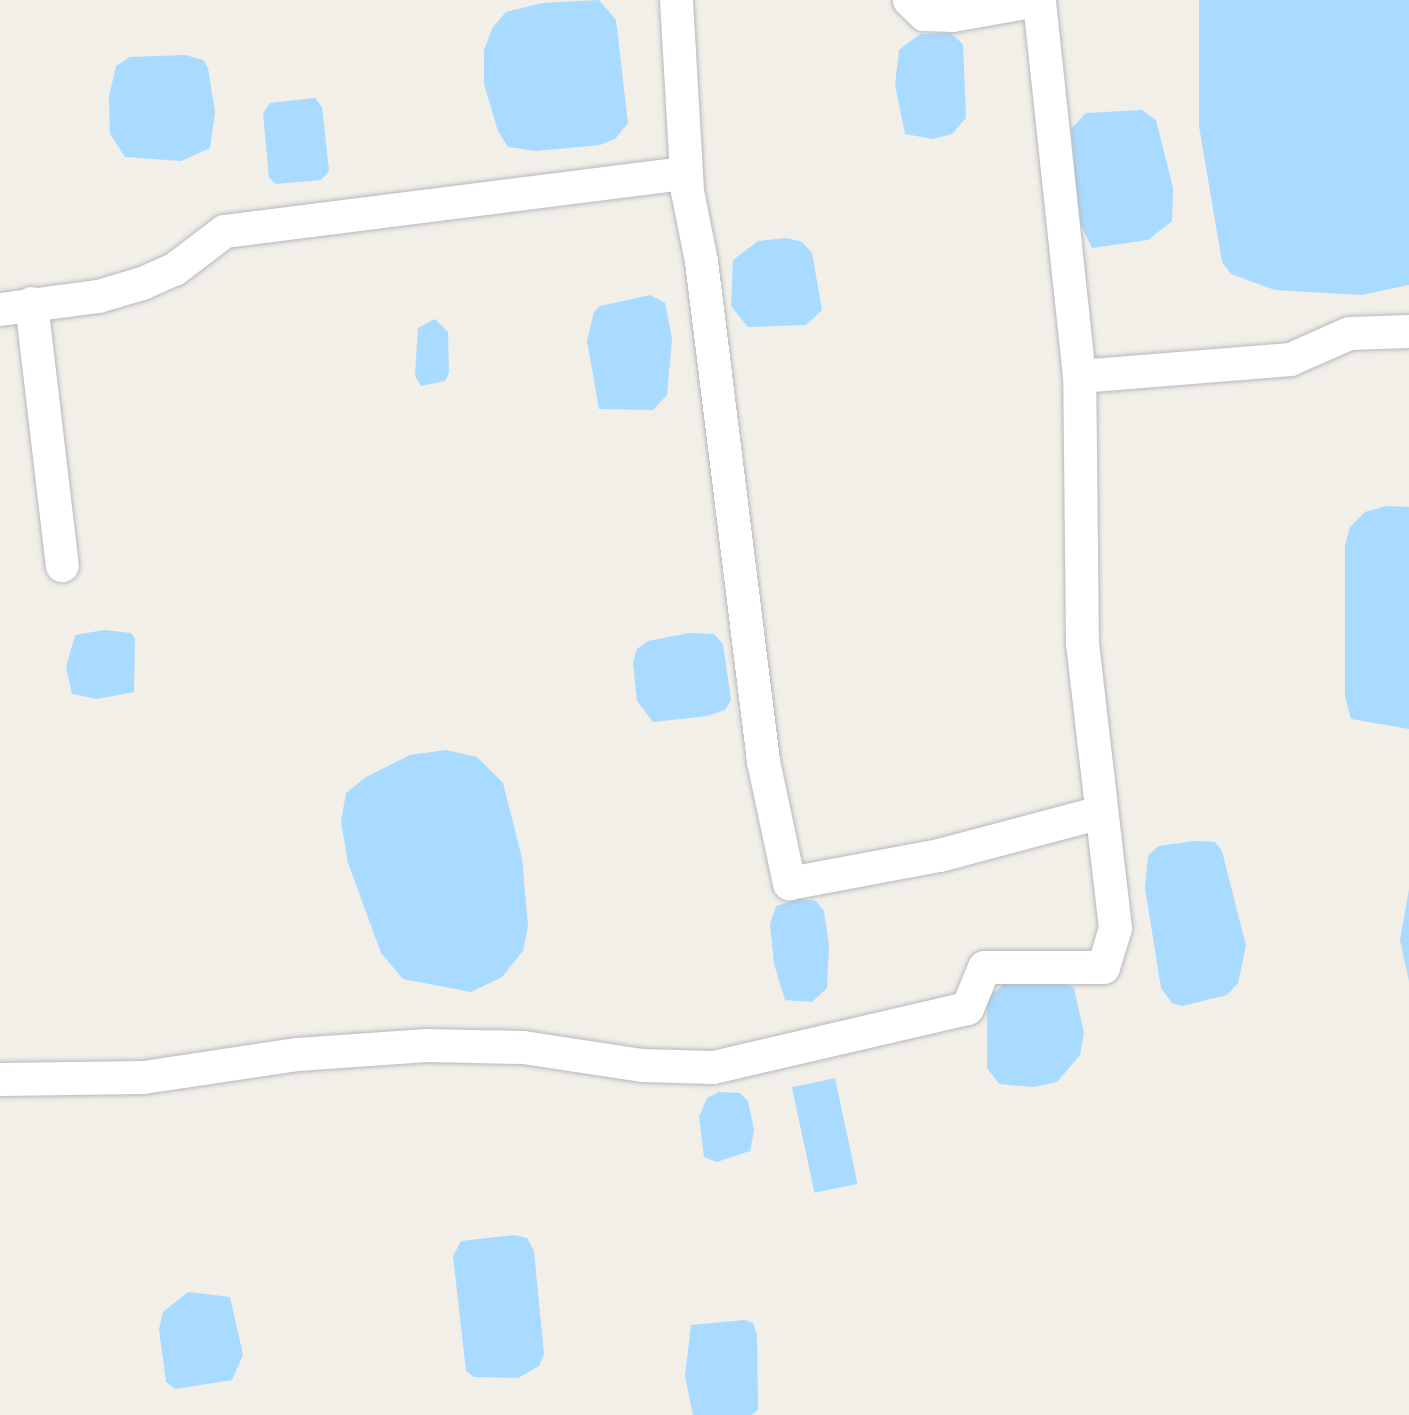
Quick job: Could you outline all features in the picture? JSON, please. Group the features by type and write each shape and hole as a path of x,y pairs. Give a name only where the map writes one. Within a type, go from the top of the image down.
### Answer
{"street":[{"path":"676,0 685,173 701,261 763,761 789,883 939,855 1101,812"},
{"path":"0,1079 143,1077 297,1054 427,1045 523,1047 642,1065 713,1067 967,1008 984,967 1103,966 1115,928 1082,643 1078,376 1038,0 952,15 924,14 909,0"},
{"path":"62,565 15,306 142,283 174,269 224,231 685,173"},
{"path":"1078,376 1290,359 1349,333 1409,331"}],"water":[{"path":"599,0 616,20 628,123 615,139 600,145 536,151 508,147 498,131 484,84 484,50 493,27 506,12 542,3"},
{"path":"1199,0 1409,0 1409,285 1361,295 1275,290 1231,274 1222,262 1199,126"},
{"path":"950,33 963,44 966,118 952,134 933,139 905,134 895,85 899,50 920,34"},
{"path":"185,55 203,60 208,68 215,112 210,148 181,161 125,157 110,134 109,97 116,66 130,57"},
{"path":"315,98 322,107 329,171 321,180 276,184 269,178 263,113 270,103"},
{"path":"1142,110 1156,120 1173,188 1172,221 1148,240 1092,248 1080,223 1071,129 1086,113"},
{"path":"787,238 802,242 812,253 822,310 806,325 748,327 731,306 733,260 758,241"},
{"path":"650,295 665,303 672,339 667,395 653,410 599,409 587,341 594,312 600,306"},
{"path":"435,319 448,332 449,373 445,381 421,386 415,376 418,328"},
{"path":"1386,506 1409,507 1409,729 1351,719 1345,696 1345,545 1350,527 1365,512"},
{"path":"104,630 131,633 135,639 134,692 97,699 72,694 66,667 75,635"},
{"path":"689,633 714,634 723,644 731,700 725,710 707,716 653,722 637,701 633,662 637,649 648,641"},
{"path":"446,750 477,757 503,783 522,858 528,926 523,951 502,977 471,992 403,979 381,953 348,863 341,821 346,793 366,777 410,755"},
{"path":"1195,841 1215,842 1222,851 1246,946 1238,983 1227,995 1182,1006 1172,1003 1161,988 1145,888 1148,856 1158,846"},
{"path":"1409,889 1409,981 1400,940"},
{"path":"799,899 816,901 824,911 829,945 827,988 812,1002 785,1000 774,964 770,924 776,906"},
{"path":"1053,976 1074,988 1084,1033 1080,1055 1057,1082 1033,1087 999,1084 987,1068 987,999 1009,979"},
{"path":"835,1078 857,1184 814,1193 792,1087"},
{"path":"719,1092 740,1093 748,1101 754,1130 750,1151 717,1162 704,1157 699,1117 707,1098"},
{"path":"514,1235 527,1238 534,1251 544,1354 539,1366 518,1378 474,1377 466,1371 453,1256 461,1241"},
{"path":"188,1292 230,1297 243,1355 232,1380 175,1389 166,1382 159,1329 163,1312"},
{"path":"745,1320 753,1323 757,1335 758,1410 751,1415 693,1415 685,1376 691,1325"}]}
